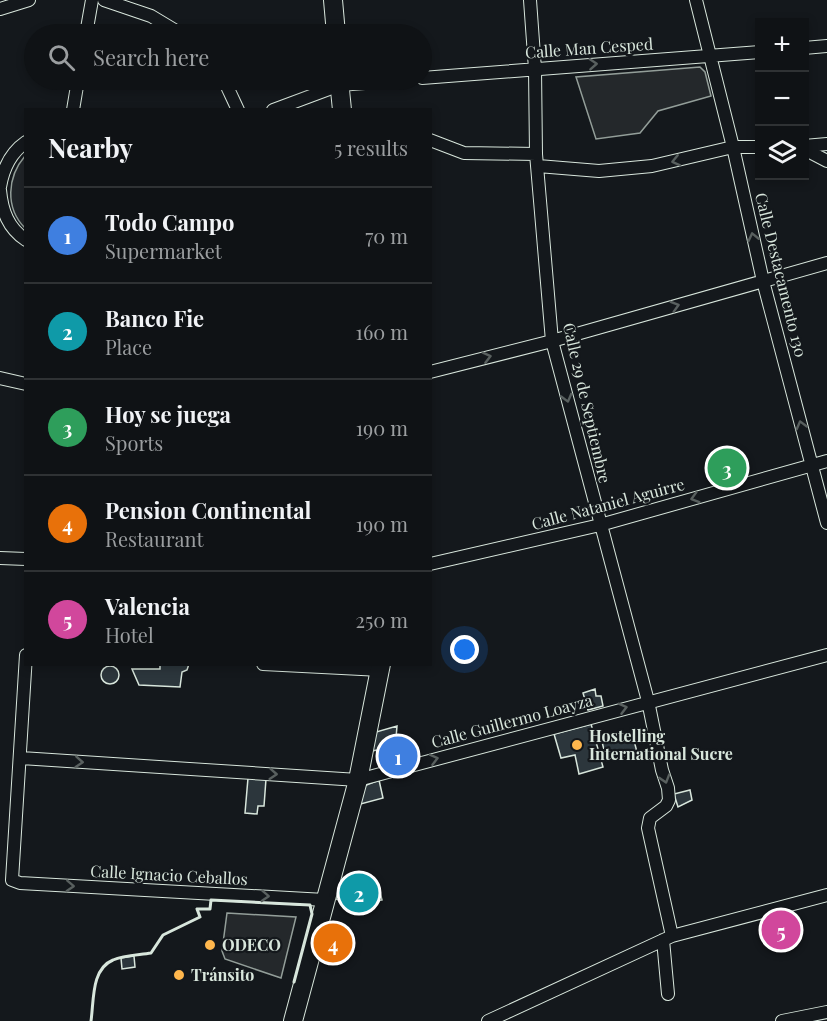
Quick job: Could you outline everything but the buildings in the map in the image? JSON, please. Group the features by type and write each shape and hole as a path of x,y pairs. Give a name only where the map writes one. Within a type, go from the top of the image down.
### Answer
{"highway":[{"path":"333,0 335,24"},
{"path":"340,90 342,108"},
{"path":"293,1021 358,780 381,667"}],"street":[{"path":"0,9 29,0"},
{"path":"88,24 92,0"},
{"path":"104,0 151,16 164,24"},
{"name":"Calle 29 de Septiembre","path":"530,0 535,69 537,160 552,341 648,701 668,789 669,800 666,806 650,818 648,828 668,938 668,994"},
{"name":"Calle Destacamento 130","path":"696,0 764,281 827,523"},
{"path":"809,48 827,46"},
{"name":"Calle Man Cesped","path":"432,77 755,52"},
{"path":"73,108 76,90"},
{"path":"229,90 237,108"},
{"path":"278,108 320,90"},
{"path":"432,141 464,153 537,160 599,171 652,166 733,147 755,147"},
{"path":"24,143 5,155 0,189 3,220 24,238"},
{"path":"809,146 827,144"},
{"path":"809,150 827,161"},
{"path":"432,371 552,341 827,263"},
{"path":"0,378 24,384"},
{"name":"Calle Nataniel Aguirre","path":"432,564 600,525 827,462"},
{"path":"0,558 24,560"},
{"name":"Calle Guillermo Loayza","path":"21,758 358,780 827,655"},
{"path":"21,758 25,666"},
{"path":"342,666 381,667"},
{"name":"Calle Ignacio Ceballos","path":"21,758 12,880 20,883 325,900"},
{"path":"488,1021 668,938 827,895"},
{"path":"783,1021 827,1012"}],"shaded area":[{"path":"700,67 705,72 711,96 658,111 640,133 596,139 576,77"},
{"path":"24,157 24,227 11,202 12,183"},
{"path":"227,913 296,917 281,978 225,959 222,951"}],"wall":[{"path":"91,1021 97,978 106,964 122,957 151,953 163,935 200,917 197,909 210,909 211,900 310,905 312,914 294,982"}],"place":[{"name":"Hoy se juega","path":"727,468"},
{"name":"Hostelling International Sucre","path":"577,745"},
{"name":"Todo Campo","path":"398,756"},
{"name":"Banco Fie","path":"359,893"},
{"name":"Valencia","path":"781,930"},
{"name":"Pension Continental","path":"333,943"},
{"name":"ODECO","path":"210,945"},
{"name":"Tránsito","path":"179,975"}]}
